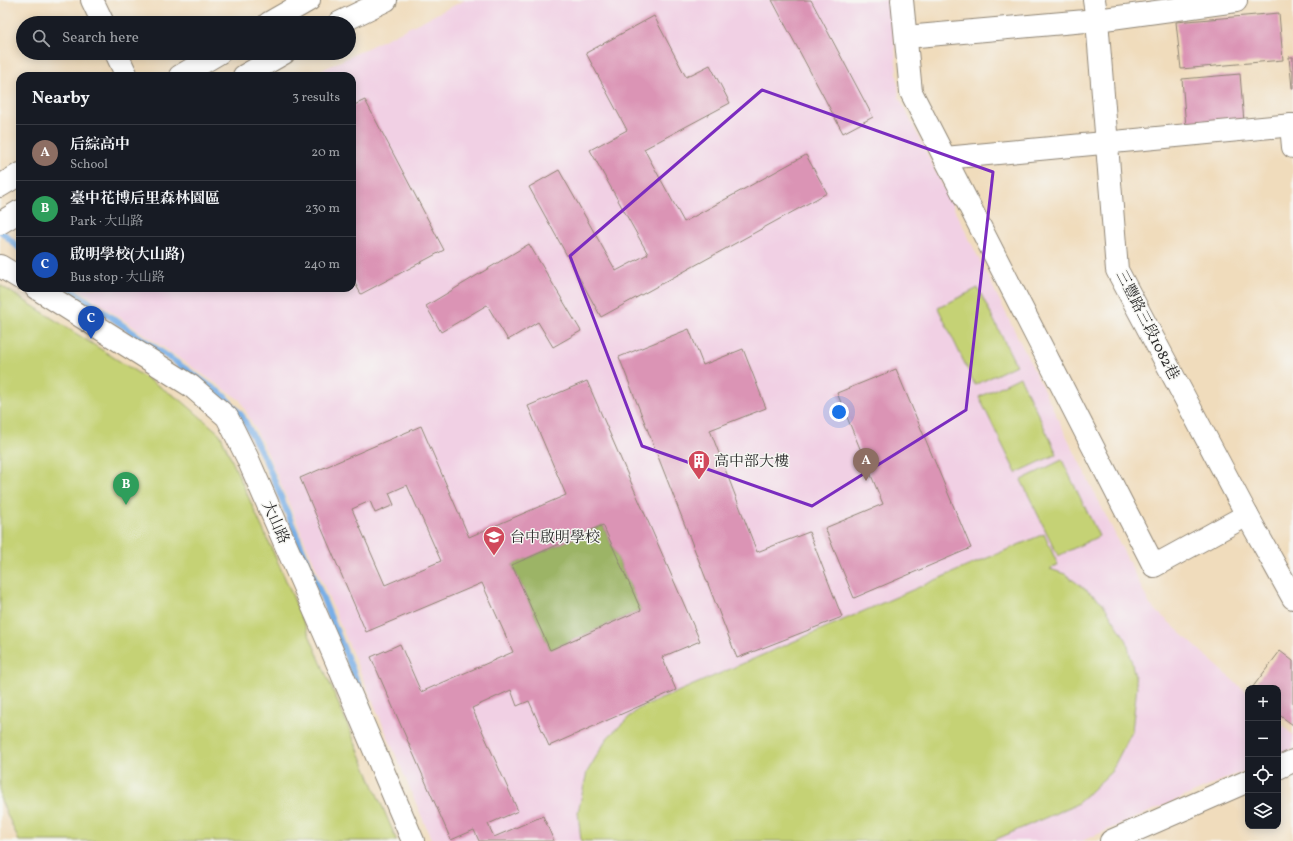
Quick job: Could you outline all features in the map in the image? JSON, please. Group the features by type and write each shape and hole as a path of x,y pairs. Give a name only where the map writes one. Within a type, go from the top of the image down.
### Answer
{"street":[{"path":"92,0 100,16"},
{"path":"281,16 309,0"},
{"path":"354,16 386,0"},
{"path":"902,0 911,92 1154,566 1247,515"},
{"path":"906,37 1096,10 1236,1"},
{"name":"三豐路三段1082巷","path":"1096,10 1117,270 1247,515 1293,598"},
{"path":"119,60 124,72"},
{"path":"187,72 207,60"},
{"path":"251,72 272,60"},
{"path":"945,158 1292,125 1293,147"},
{"path":"0,186 16,176"},
{"path":"0,223 16,213"},
{"path":"0,266 16,276"},
{"name":"大山路","path":"42,292 191,386 226,417 247,457 324,631 414,841"},
{"path":"1281,767 1293,761"},
{"path":"1125,838 1245,782"}],"highlighted area":[{"path":"762,90 993,172 966,410 812,506 642,446 570,256"}],"shaded area":[{"path":"465,0 891,0 899,97 1150,605 1245,691 1245,770 1082,841 432,841 267,452 240,400 83,292 356,292 356,72 318,72 343,60 356,60 356,53"},
{"path":"1281,724 1293,735 1293,749 1281,754"}],"green space":[{"path":"0,285 182,401 220,434 284,576 397,841 19,841 0,798"},
{"path":"978,288 1016,365 975,385 938,308"},
{"path":"1020,377 1057,454 1016,473 979,397"},
{"path":"1062,460 1099,536 1058,556 1021,480"},
{"path":"603,525 641,610 550,650 512,565"},
{"path":"1044,534 1058,565 1050,569 1065,574 1102,602 1127,641 1137,686 1132,731 1111,772 1077,804 992,841 581,841 578,812 587,772 608,737 638,709"}],"building":[{"path":"772,0 811,0 873,117 843,133"},
{"path":"1279,13 1283,60 1181,69 1176,22"},
{"path":"654,16 686,77 710,65 730,103 644,149 684,222 806,155 827,193 601,317 529,187 559,170 616,271 648,254 590,150 627,130 586,53"},
{"path":"1289,57 1293,57 1293,88 1292,88"},
{"path":"1240,74 1244,122 1186,127 1182,79"},
{"path":"365,100 444,250 361,294 356,285 356,104"},
{"path":"529,244 581,331 553,347 538,322 508,340 487,305 441,332 426,306"},
{"name":"高中部大樓","path":"689,329 703,365 743,349 766,408 710,430 757,552 809,532 842,617 737,658 619,357"},
{"path":"896,369 971,548 854,598 825,528 883,504 837,393"},
{"path":"587,381 700,641 662,657 676,690 549,746 529,701 517,706 511,690 472,708 518,811 488,824 494,837 543,816 554,841 479,841 474,830 451,840 371,657 400,644 421,692 513,652 482,583 366,632 300,478 421,426 469,537 566,495 528,406","holes":["407,485 441,561 385,585 352,509 370,501 375,513 394,505 389,493","603,525 641,610 550,650 512,565"]},
{"path":"1280,651 1293,661 1293,725 1281,716 1281,685 1254,685"}],"waterway":[{"path":"0,230 16,245"},
{"path":"75,292 223,395 242,416 266,461 369,710"}],"place":[{"name":"啟明學校(大山路)","path":"91,339"},
{"name":"高中部大樓","path":"699,480"},
{"name":"后綜高中","path":"866,481"},
{"name":"臺中花博后里森林園區","path":"126,505"},
{"name":"台中啟明學校","path":"494,556"}]}
